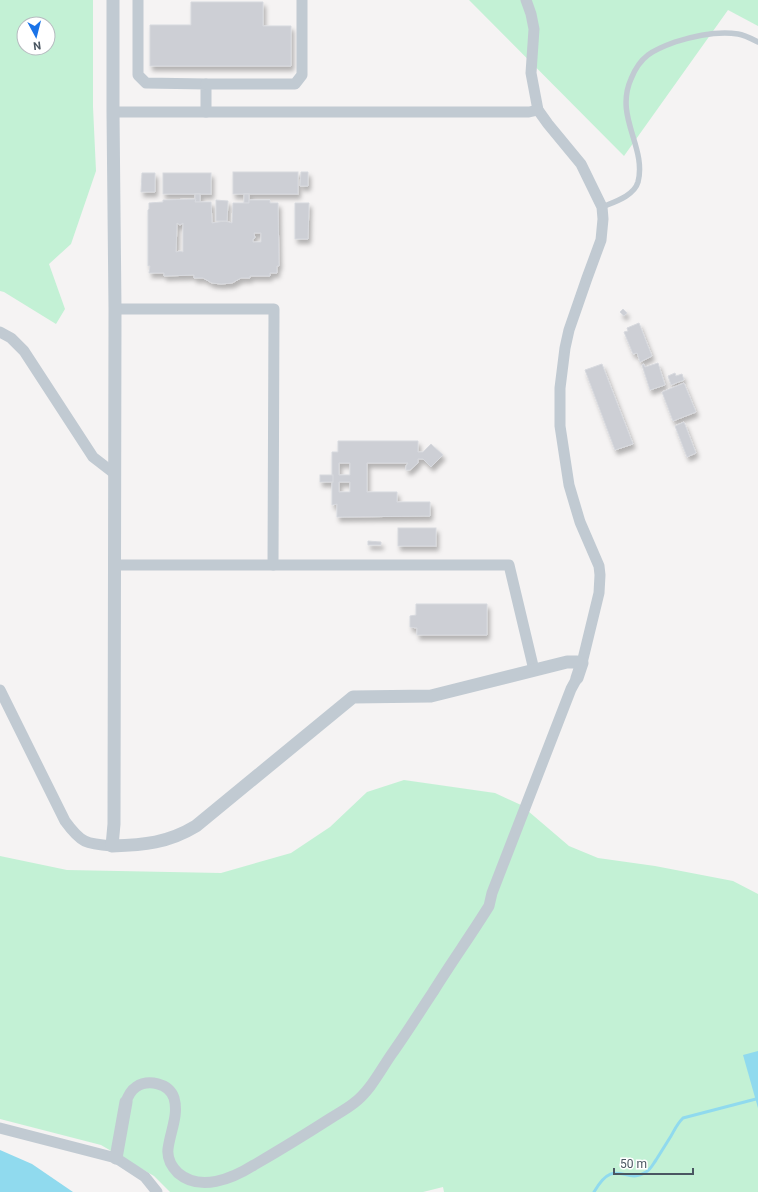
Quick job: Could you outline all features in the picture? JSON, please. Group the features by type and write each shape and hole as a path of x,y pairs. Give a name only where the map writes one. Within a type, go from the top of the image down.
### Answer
{"street":[{"path":"112,846 114,824 115,474 115,308 112,112 113,0"},
{"path":"138,0 138,75 146,83 206,84 295,84 302,75 302,0"},
{"path":"116,1158 129,1093 135,1087 146,1083 151,1082 159,1084 174,1097 176,1110 168,1149 169,1161 182,1177 193,1184 206,1186 224,1181 249,1169 306,1135 354,1103 366,1091 411,1027 489,906 492,893 571,689 577,678 599,593 600,575 599,566 580,522 569,485 560,426 560,388 565,348 584,285 601,240 603,225 602,207 581,164 538,110 531,73 534,29 526,0"},
{"path":"206,84 206,112"},
{"path":"112,112 529,112 538,110"},
{"path":"115,308 274,309 273,565"},
{"path":"0,332 11,338 24,351 93,457 115,474"},
{"path":"114,565 509,565 534,670"},
{"path":"0,690 70,828 82,840 88,843 112,846 133,846 169,840 188,831 353,697 431,696 567,662 582,663"},
{"path":"0,1128 116,1158 144,1177 157,1192"}],"lane":[{"path":"602,207 624,198 637,184 641,168 625,109 626,89 636,67 654,50 686,39 717,34 739,34 758,42"}],"green space":[{"path":"0,0 93,0 93,107 96,171 71,244 49,264 65,309 56,324 0,291"},
{"path":"469,0 758,0 758,26 728,10 624,156"},
{"path":"404,780 495,793 521,805 569,846 598,858 655,866 733,881 758,894 758,1192 444,1192 443,1187 423,1192 170,1192 154,1176 101,1145 0,1119 0,856 67,870 221,873 291,853 330,827 367,792"}],"water":[{"path":"758,1051 758,1108 743,1055"},
{"path":"0,1150 32,1164 73,1192 0,1192"}],"building":[{"path":"191,2 263,2 263,26 291,26 291,66 150,66 150,25 191,25"},
{"path":"233,172 298,172 298,194 233,194"},
{"path":"301,172 308,172 308,186 300,186"},
{"path":"142,173 155,173 155,192 141,192"},
{"path":"163,173 211,173 211,194 163,194"},
{"path":"195,194 200,194 200,202 195,202"},
{"path":"244,194 249,194 249,203 244,203"},
{"path":"196,199 195,202 211,202 212,223 225,221 232,223 233,203 249,203 249,200 270,200 270,203 278,203 279,266 277,266 277,273 270,273 270,276 250,276 250,278 241,278 232,283 221,284 212,283 203,278 194,278 194,275 164,276 164,273 149,273 149,203 163,202 163,200","holes":["177,223 180,225 183,223 183,252 176,252","254,233 261,233 261,242 253,242 253,239 255,238"]},
{"path":"216,200 228,201 227,221 216,221"},
{"path":"295,203 309,203 308,239 295,239"},
{"path":"623,309 627,313 624,316 620,312"},
{"path":"639,323 652,356 640,362 637,353 633,354 624,332 628,331 627,328"},
{"path":"658,363 665,385 650,390 642,365 644,364 645,367"},
{"path":"602,364 633,444 615,450 585,370"},
{"path":"675,373 676,376 682,374 684,380 671,385 668,376"},
{"path":"684,383 696,412 673,421 662,392"},
{"path":"684,422 696,453 687,457 675,426"},
{"path":"338,441 418,441 418,452 423,452 431,444 443,455 431,467 423,459 418,459 418,463 410,470 406,470 408,463 367,463 367,492 397,492 397,502 430,502 430,516 337,517 337,504 332,505 332,452 338,452","holes":["339,463 350,463 350,475 339,475","339,482 350,482 350,492 339,492"]},
{"path":"320,475 333,475 333,482 320,482"},
{"path":"398,528 436,528 436,546 398,546"},
{"path":"368,541 381,542 381,545 368,545"},
{"path":"416,604 487,604 487,635 417,635 417,628 410,627 410,616 416,615"}],"waterway":[{"path":"594,1192 601,1181 608,1175 620,1173 632,1176 648,1171 683,1118 756,1099"}]}
